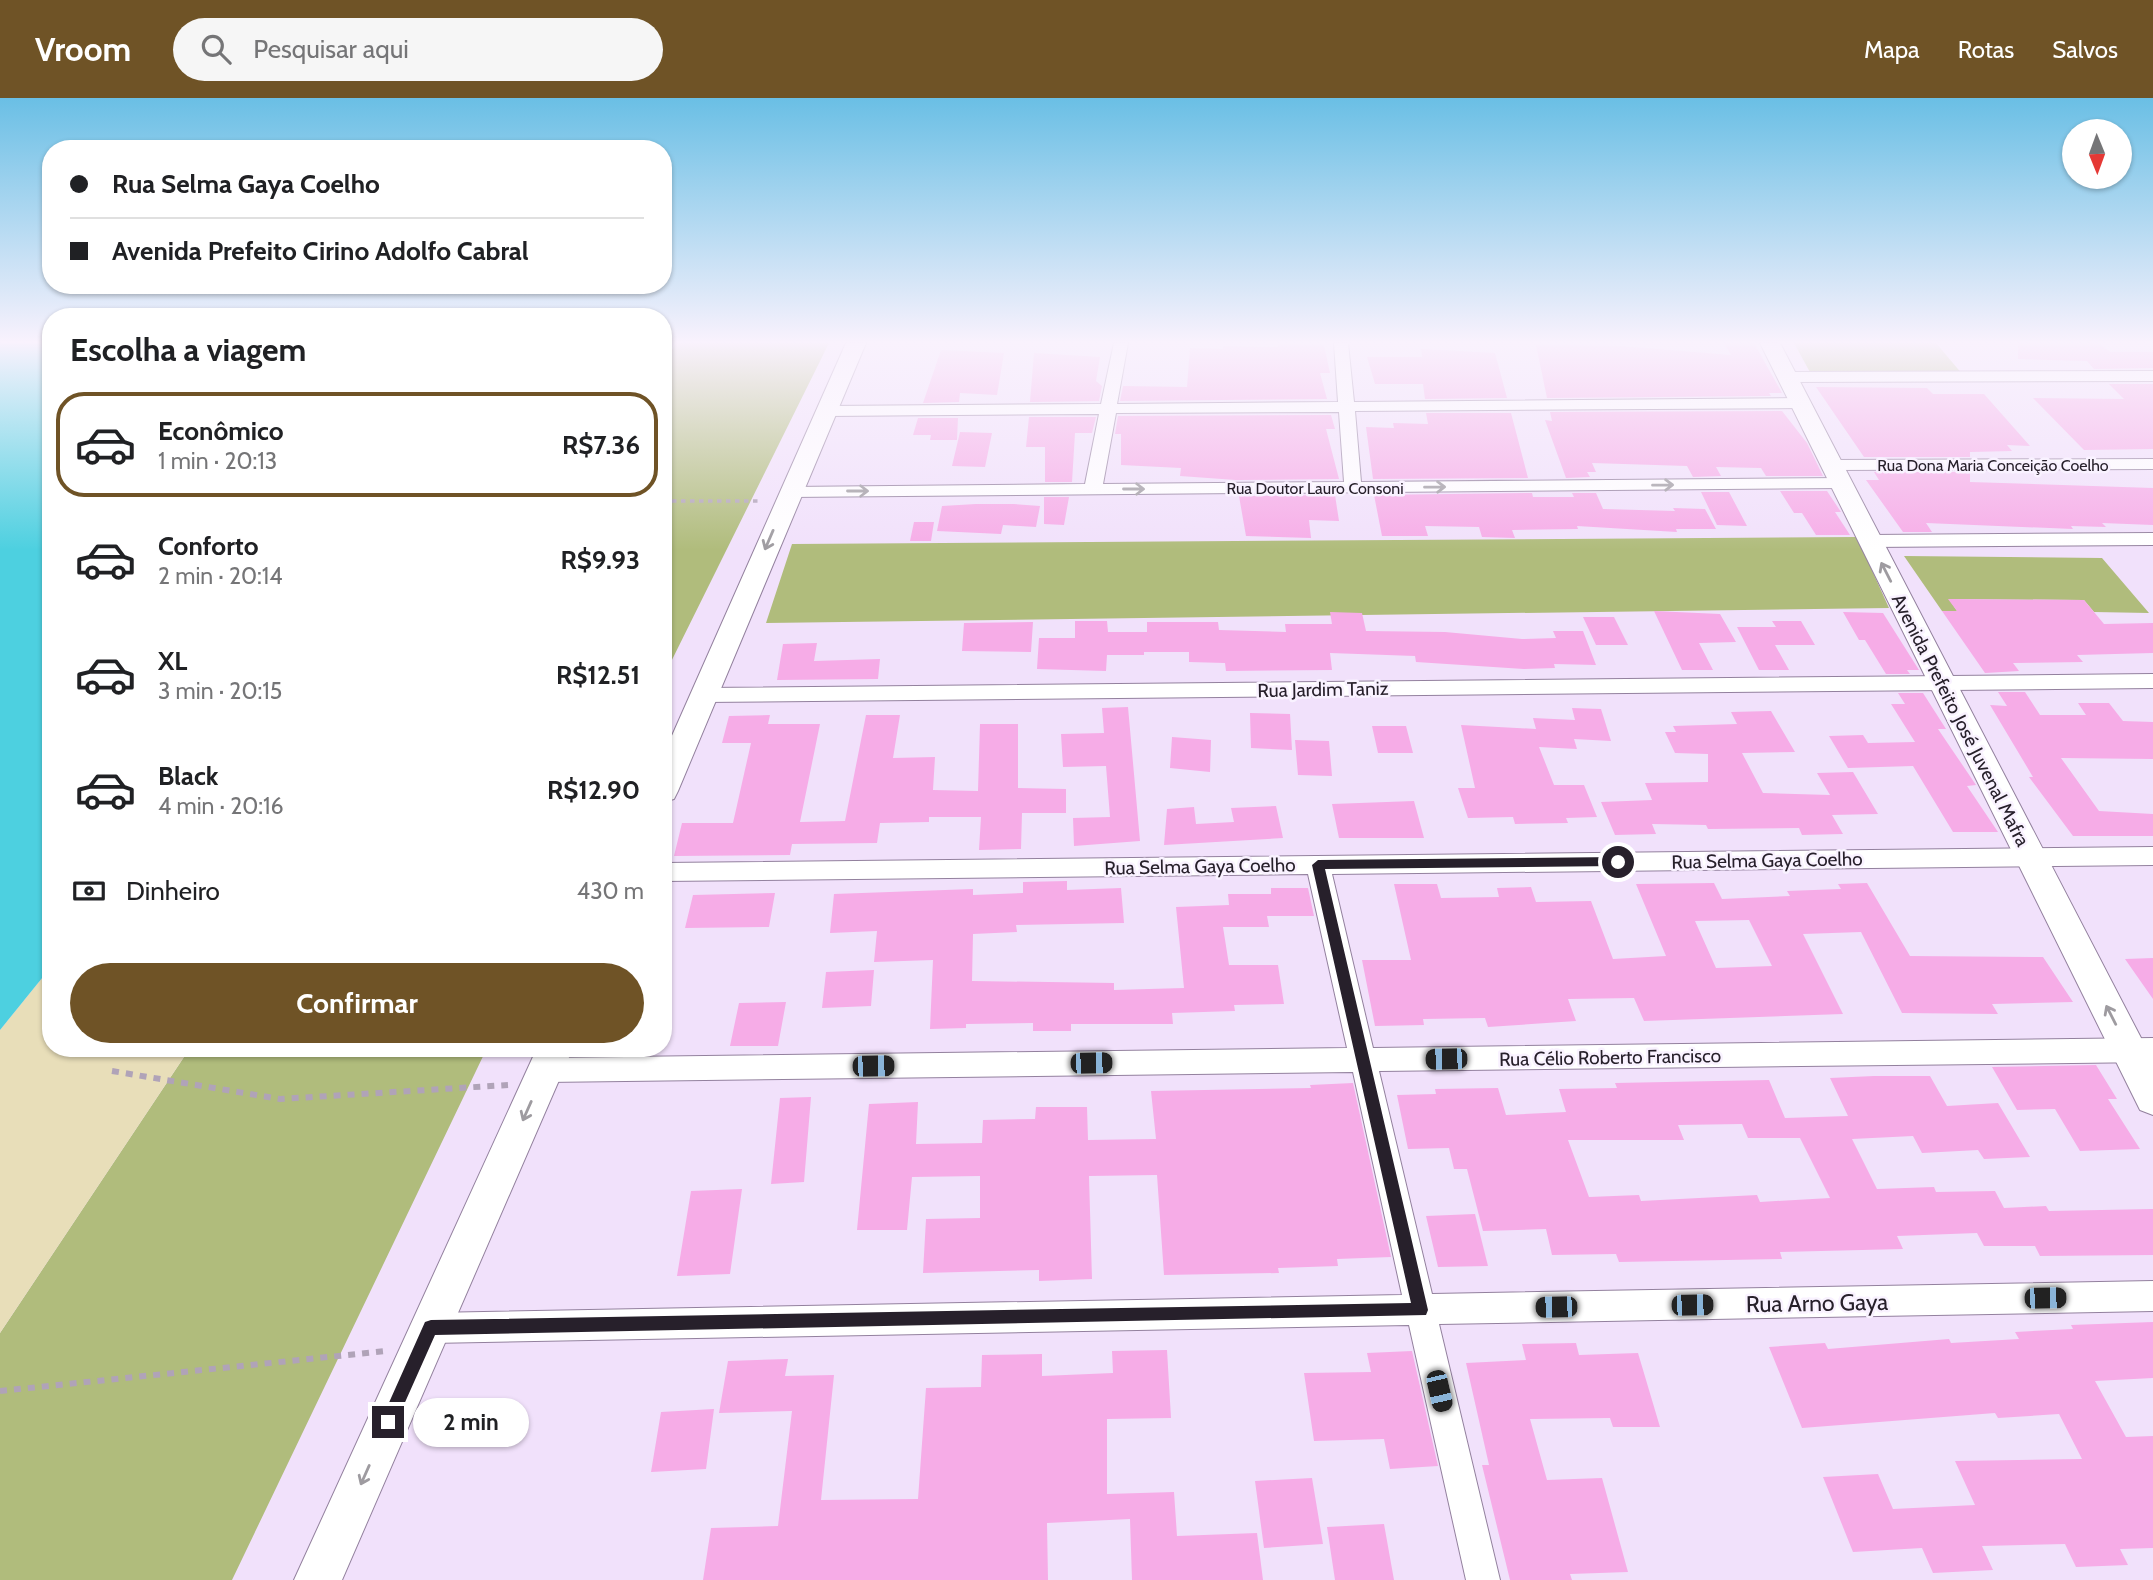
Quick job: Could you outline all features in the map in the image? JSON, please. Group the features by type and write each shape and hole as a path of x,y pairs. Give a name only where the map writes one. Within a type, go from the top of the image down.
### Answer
{"main road":[{"path":"672,769 825,412"},
{"name":"Avenida Prefeito José Juvenal Mafra","path":"1805,412 2031,857 2141,1050 2153,1098"},
{"path":"317,1580 416,1338 540,1067"}],"street":[{"path":"1093,489 1108,412"},
{"path":"1346,412 1353,487"},
{"name":"Rua Dona Maria Conceição Coelho","path":"1836,474 2153,464"},
{"name":"Rua Doutor Lauro Consoni","path":"790,492 1353,487 1836,474"},
{"path":"1870,541 2153,539"},
{"name":"Rua Jardim Taniz","path":"703,695 2153,681"},
{"name":"Rua Selma Gaya Coelho","path":"672,872 2153,856"},
{"path":"1318,865 1483,1580"},
{"name":"Rua Célio Roberto Francisco","path":"540,1067 2141,1050"},
{"name":"Rua Arno Gaya","path":"416,1338 1420,1310 2153,1296"}],"path":[{"path":"672,501 761,500"},
{"path":"113,1071 280,1099 540,1067"},
{"path":"0,1391 306,1362 416,1338"}],"green space":[{"path":"672,412 795,412 672,660"},
{"path":"1857,537 1889,608 766,623 792,544"},
{"path":"1904,556 2102,558 2149,613 2094,612 2084,600 1949,599 1957,611 1942,611"},
{"path":"184,1057 483,1057 232,1580 0,1580 0,1333"}],"sand":[{"path":"42,978 42,1057 184,1057 0,1333 0,1030"}],"water":[{"path":"0,412 42,412 42,978 0,1030"}],"building":[{"path":"1550,412 1783,412 1807,443 1823,476 1766,476 1761,468 1716,467 1721,476 1693,477 1687,466 1592,463 1596,472 1587,472 1590,477 1566,478 1545,420 1552,421"},
{"path":"1833,412 2000,412 2030,446 2007,445 2012,451 1970,452 1970,457 1864,457"},
{"path":"2047,412 2153,412 2153,449 2084,450"},
{"path":"1426,413 1511,413 1528,478 1373,479 1366,427 1394,428 1393,423 1428,424"},
{"path":"1331,415 1335,429 1326,429 1339,479 1236,480 1180,476 1181,468 1121,465 1121,434 1115,434 1118,416"},
{"path":"1029,417 1096,417 1092,433 1075,433 1072,482 1045,482 1045,447 1026,447"},
{"path":"918,418 958,418 957,440 930,440 931,435 913,435"},
{"path":"960,432 992,433 985,467 952,466"},
{"path":"1874,472 1970,472 1970,482 2153,488 2153,525 2102,523 2106,527 2071,526 2073,529 1926,523 1932,532 1903,532 1866,480 1879,480"},
{"path":"1780,491 1827,491 1841,512 1835,512 1850,535 1816,535 1802,513 1794,513"},
{"path":"1701,492 1729,492 1747,526 1717,525"},
{"path":"1532,493 1533,497 1574,497 1572,493 1596,493 1603,509 1705,509 1716,529 1676,529 1677,532 1577,526 1578,529 1512,530 1515,538 1482,537 1479,527 1425,526 1428,536 1382,536 1374,495"},
{"path":"1335,495 1339,521 1309,520 1311,538 1246,536 1239,496"},
{"path":"1044,497 1069,497 1064,525 1044,524"},
{"path":"942,506 1040,506 1036,527 1003,525 1001,534 937,531"},
{"path":"914,522 934,522 931,541 910,541"},
{"path":"1948,599 2084,600 2104,624 2153,623 2153,653 2077,655 2083,662 2013,663 2019,671 1985,673 1942,611 1957,611"},
{"path":"1654,611 1720,614 1736,642 1699,643 1713,670 1682,670"},
{"path":"1330,612 1362,613 1366,631 1445,632 1522,639 1556,638 1553,631 1583,631 1596,665 1554,664 1555,668 1524,669 1416,662 1415,656 1330,653 1332,670 1226,671 1225,663 1189,662 1189,652 1144,652 1144,655 1107,655 1106,671 1037,669 1039,638 1075,638 1075,621 1107,621 1108,632 1147,632 1147,622 1218,622 1219,630 1286,632 1285,624 1332,624"},
{"path":"1843,612 1883,613 1919,670 1907,670 1910,674 1886,674 1865,640 1859,640"},
{"path":"1583,617 1614,617 1628,645 1596,645"},
{"path":"1772,621 1801,621 1815,645 1775,645 1789,670 1759,670 1737,627 1776,627"},
{"path":"1033,622 1031,652 962,651 964,623"},
{"path":"817,643 814,661 880,659 878,679 777,680 783,644"},
{"path":"1998,692 2025,692 2040,715 2086,715 2078,703 2109,703 2123,721 2153,722 2153,759 2061,758 2099,811 2153,814 2153,836 2073,836 2029,777 2033,777 1990,705 2007,706"},
{"path":"1898,693 1923,693 1946,729 1938,729 1976,785 1967,786 1998,832 1953,832 1913,766 1848,768 1829,736 1863,735 1868,743 1915,742 1891,704 1905,704"},
{"path":"1128,707 1140,841 1074,846 1073,818 1110,817 1106,766 1063,767 1061,734 1104,733 1102,708"},
{"path":"1572,708 1601,709 1611,741 1574,739 1577,749 1539,747 1554,785 1584,785 1597,817 1566,818 1568,823 1515,824 1513,817 1468,818 1458,788 1475,788 1461,725 1536,729 1533,718 1575,720"},
{"path":"1771,711 1795,752 1742,753 1763,793 1830,795 1817,773 1853,772 1878,814 1832,815 1843,834 1802,835 1799,828 1708,829 1706,825 1652,824 1656,834 1615,835 1601,802 1652,800 1645,783 1708,782 1708,754 1675,753 1665,732 1676,732 1673,726 1737,724 1731,712"},
{"path":"1250,713 1290,714 1292,750 1251,748"},
{"path":"770,715 768,724 820,724 800,822 845,821 866,715 900,715 893,758 935,757 933,790 978,791 980,724 1018,724 1018,788 1066,789 1066,813 1022,813 1021,849 979,850 981,817 929,817 929,822 880,823 877,843 792,844 790,855 674,856 682,823 733,823 751,743 722,743 729,716"},
{"path":"1372,726 1406,726 1413,753 1378,753"},
{"path":"1172,737 1211,740 1210,772 1170,768"},
{"path":"1295,740 1329,741 1332,776 1298,775"},
{"path":"1414,801 1424,838 1339,838 1332,804"},
{"path":"1276,806 1283,838 1164,845 1167,809 1194,807 1196,824 1234,822 1231,808"},
{"path":"1067,881 1067,890 1121,888 1124,923 1016,925 1017,932 973,934 972,981 1114,983 1114,990 1184,988 1176,907 1229,905 1228,894 1271,894 1271,888 1308,888 1314,916 1267,916 1269,927 1223,927 1229,965 1278,965 1284,1004 1234,1005 1235,1011 1172,1013 1173,1024 1071,1024 1071,1031 1033,1031 1033,1023 966,1024 966,1028 930,1029 933,960 874,962 877,931 830,933 834,894 973,889 973,895 1023,893 1023,882"},
{"path":"1714,883 1722,899 1790,896 1787,891 1841,889 1838,884 1867,883 1910,956 2043,957 2073,1002 1992,1004 1998,1014 1902,1013 1861,932 1803,934 1843,1014 1644,1021 1634,998 1568,999 1576,1021 1488,1027 1485,1018 1423,1019 1424,1025 1375,1026 1362,960 1411,960 1394,884 1437,884 1441,898 1499,897 1497,888 1531,887 1536,902 1591,901 1613,959 1666,956 1636,884","holes":["1749,920 1772,966 1716,968 1695,921"]},
{"path":"775,893 769,927 685,928 693,895"},
{"path":"2153,958 2153,999 2125,959"},
{"path":"874,970 871,1006 822,1008 826,972"},
{"path":"786,1002 778,1046 730,1046 739,1003"},
{"path":"2096,1065 2117,1099 2108,1099 2140,1149 2080,1151 2055,1109 2017,1110 1992,1067"},
{"path":"1930,1076 1947,1106 1998,1103 2030,1157 1984,1159 1978,1150 1922,1153 1913,1136 1852,1139 1877,1189 1934,1187 1936,1192 1995,1191 2004,1208 2046,1206 2049,1211 2153,1209 2153,1255 2040,1256 2035,1246 1984,1246 1977,1233 1897,1236 1903,1249 1780,1252 1782,1259 1619,1262 1616,1254 1552,1255 1546,1229 1483,1231 1467,1169 1454,1169 1449,1148 1408,1149 1397,1095 1436,1094 1435,1089 1498,1088 1506,1115 1566,1112 1559,1089 1617,1088 1615,1083 1769,1080 1785,1118 1848,1116 1830,1078","holes":["1742,1124 1748,1138 1800,1138 1830,1198 1760,1202 1757,1195 1641,1201 1639,1195 1589,1197 1568,1140 1684,1140 1678,1125"]},
{"path":"1353,1083 1391,1257 1337,1259 1338,1266 1278,1268 1279,1273 1164,1275 1157,1175 1089,1176 1092,1279 1039,1281 1039,1270 923,1273 926,1219 980,1218 980,1176 912,1177 907,1230 857,1230 869,1104 918,1102 916,1144 982,1143 983,1120 1035,1119 1036,1107 1087,1107 1088,1140 1156,1139 1151,1091 1311,1088 1310,1085"},
{"path":"811,1097 804,1182 771,1184 780,1098"},
{"path":"742,1189 730,1274 677,1276 691,1191"},
{"path":"1475,1214 1488,1266 1438,1267 1426,1216"},
{"path":"2153,1322 2153,1378 2095,1381 2126,1437 2153,1436 2153,1548 2120,1549 2128,1565 2076,1567 2065,1544 1982,1546 1993,1570 1933,1573 1922,1548 1853,1552 1823,1477 1878,1474 1893,1509 1975,1505 1955,1461 2082,1459 2059,1414 1998,1418 1995,1413 1802,1428 1769,1347 1825,1343 1828,1349 1949,1339 1951,1343 2019,1339 2015,1332 2073,1329 2071,1325"},
{"path":"1576,1343 1579,1355 1638,1353 1660,1427 1613,1427 1610,1418 1530,1419 1547,1480 1602,1478 1628,1572 1570,1574 1572,1580 1510,1580 1482,1465 1489,1465 1466,1363 1526,1360 1522,1344"},
{"path":"1167,1350 1171,1418 1107,1419 1107,1494 1174,1492 1177,1536 1257,1533 1263,1580 1132,1580 1130,1519 1047,1523 1048,1580 703,1580 711,1528 778,1526 792,1411 719,1413 728,1361 788,1359 785,1376 834,1375 821,1500 918,1499 926,1388 981,1387 982,1355 1042,1354 1042,1376 1113,1373 1112,1351"},
{"path":"1412,1351 1438,1466 1390,1469 1384,1439 1314,1441 1304,1373 1371,1372 1367,1353"},
{"path":"714,1409 706,1469 651,1472 661,1412"},
{"path":"1312,1478 1323,1544 1264,1548 1255,1481"},
{"path":"1384,1524 1394,1580 1335,1580 1327,1527"}],"route":[{"path":"388,1422 431,1328 1420,1310 1318,865 1618,862"}]}
